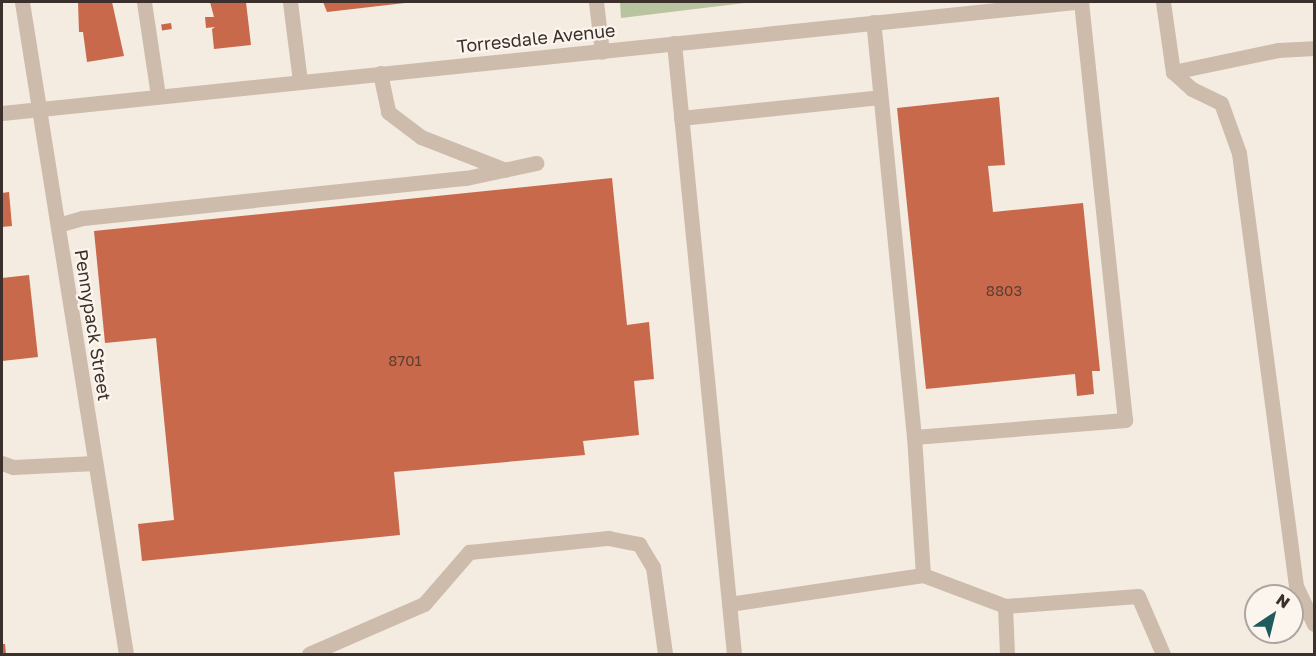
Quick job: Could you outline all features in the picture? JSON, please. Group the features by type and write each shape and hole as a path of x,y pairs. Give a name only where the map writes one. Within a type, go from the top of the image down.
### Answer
{"street":[{"name":"Pennypack Street","path":"22,2 126,654"},
{"path":"144,2 158,96"},
{"path":"290,2 300,81"},
{"path":"596,2 602,52"},
{"name":"Torresdale Avenue","path":"2,113 1074,2"},
{"path":"914,437 1125,420 1081,2"},
{"path":"1162,2 1173,72 1192,89 1221,103 1239,153 1296,586 1314,624"},
{"path":"873,22 914,437 923,575"},
{"path":"674,43 734,654"},
{"path":"1173,72 1278,50 1314,48"},
{"path":"380,73 388,112 421,137 505,170"},
{"path":"681,118 880,97"},
{"path":"57,225 83,218 466,178 536,163"},
{"path":"2,463 13,467 95,463"},
{"path":"309,654 424,604 469,552 608,538 639,544 653,567 665,654"},
{"path":"729,604 923,575 1005,606 1138,596 1163,654"},
{"path":"1005,606 1007,654"}],"green space":[{"path":"620,2 753,2 621,18"}],"building":[{"path":"78,2 112,2 124,56 87,62 83,32 79,32"},
{"path":"210,2 246,2 251,45 214,49 212,29 215,27 206,28 205,17 214,17"},
{"path":"323,2 405,2 405,3 327,12"},
{"path":"171,23 172,29 162,30 161,25"},
{"path":"999,97 1005,165 988,166 993,212 1083,203 1100,371 1092,371 1094,394 1077,396 1075,374 926,389 897,108"},
{"path":"612,178 627,325 649,322 654,379 634,381 639,435 583,441 585,455 394,472 400,535 142,561 138,524 174,520 156,338 105,343 94,231"},
{"path":"9,192 12,226 2,227 2,193"},
{"path":"29,275 38,357 2,361 2,278"},
{"path":"2,644 5,644 6,654 2,654"}]}
